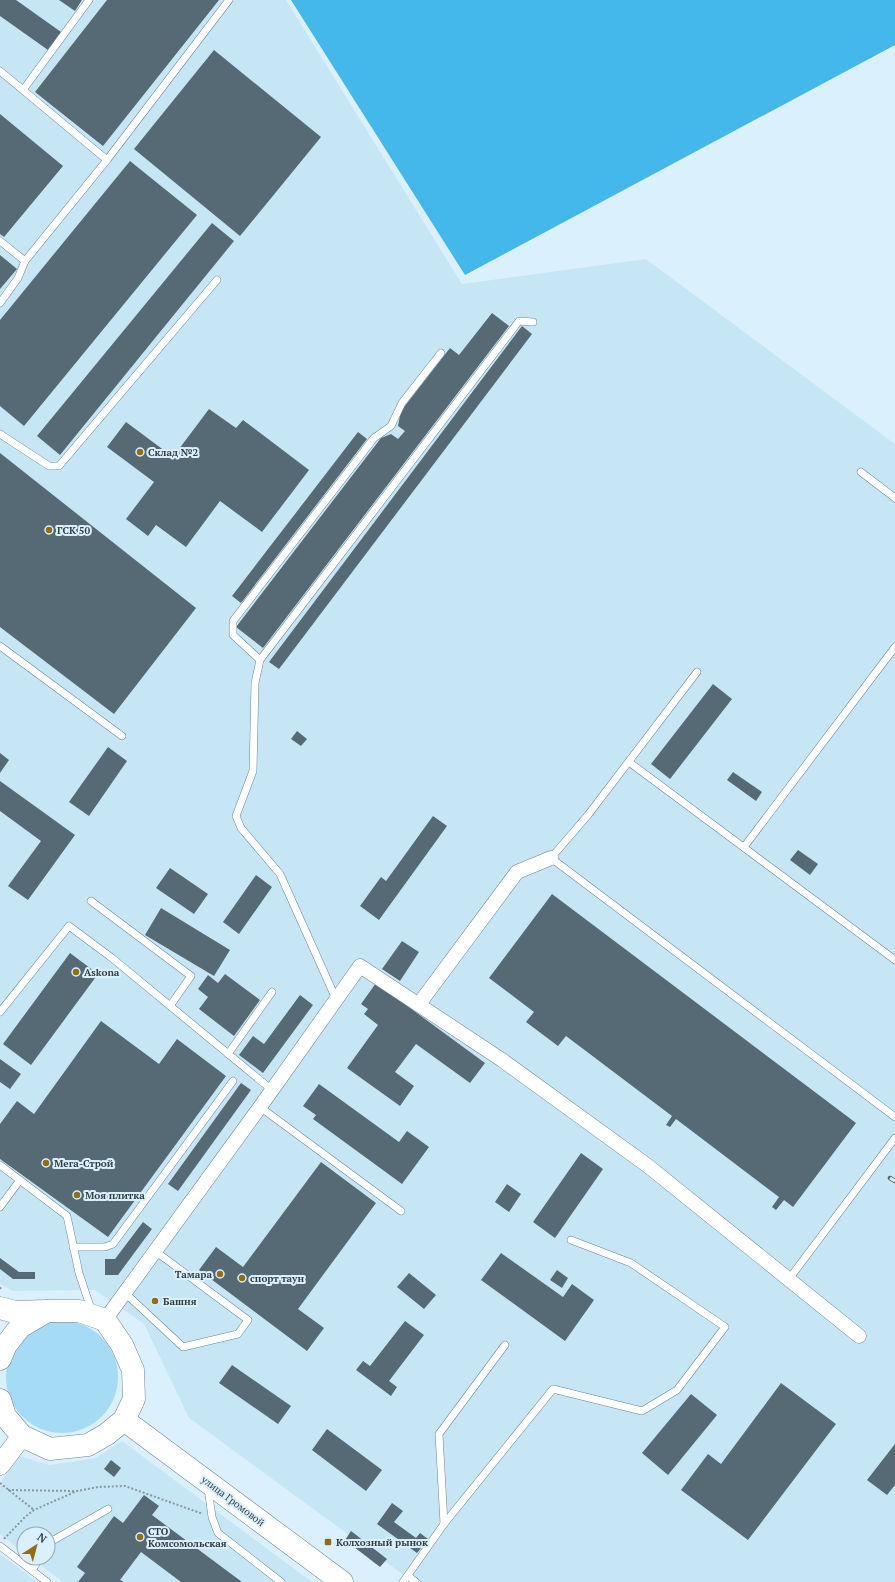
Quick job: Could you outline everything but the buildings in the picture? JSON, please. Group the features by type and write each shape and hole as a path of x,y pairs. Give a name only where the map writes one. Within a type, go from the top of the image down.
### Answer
{"main road":[{"path":"0,1308 15,1312 79,1311 99,1318 122,1344 133,1370 134,1399 124,1420 107,1434 88,1445 50,1449 22,1436 5,1416 0,1400"},
{"path":"0,1359 6,1345 20,1327 47,1311"},
{"name":"улица Громовой","path":"124,1420 342,1582"},
{"path":"0,1465 22,1436"}],"street":[{"path":"419,1004 517,872 551,858"},
{"path":"99,1318 125,1292 260,1107 360,966 502,1060 648,1166 859,1336"}],"lane":[{"path":"23,90 89,0"},
{"path":"0,303 18,278 25,261 108,160 229,0"},
{"path":"0,71 108,160"},
{"path":"0,241 25,261"},
{"path":"0,434 49,466 59,466 217,280"},
{"path":"336,999 280,874 241,828 236,816 252,771 255,683 260,660 519,321 533,322"},
{"path":"260,660 233,635 233,621 374,438 391,426 402,403 441,353"},
{"path":"861,472 895,498"},
{"path":"0,646 122,736"},
{"path":"744,846 895,647"},
{"path":"697,672 588,815 551,858 895,1117"},
{"path":"629,762 744,846 895,960"},
{"path":"91,901 191,976 170,1006"},
{"path":"0,1012 68,926 112,958 272,1090"},
{"path":"228,1054 272,992"},
{"path":"73,1247 105,1247 113,1244 233,1081"},
{"path":"260,1107 401,1211"},
{"path":"789,1280 895,1138"},
{"path":"0,1165 67,1216 79,1274 99,1318"},
{"path":"0,1208 20,1180"},
{"path":"416,1582 405,1579 444,1524 553,1389 642,1411 677,1390 724,1326 631,1263 571,1240"},
{"path":"125,1292 183,1347 238,1334 248,1320 155,1251"},
{"path":"444,1524 439,1434 505,1345"},
{"path":"207,1481 212,1517 218,1533 281,1582"},
{"path":"56,1540 108,1509"},
{"path":"0,1546 47,1582"},
{"path":"32,1570 35,1566"}],"path":[{"path":"0,1483 34,1510"},
{"path":"8,1490 77,1491"}],"shaded area":[{"path":"0,0 286,0 462,284 646,259 895,444 895,1582 413,1582 189,1418 144,1324 95,1290 13,1291 0,1284"},
{"path":"291,0 895,0 895,45 465,275"},
{"path":"62,1321 83,1325 102,1337 114,1356 118,1377 114,1398 102,1417 83,1429 62,1433 41,1429 22,1417 10,1398 6,1377 10,1356 22,1337 41,1325"},
{"path":"122,1441 312,1582 63,1582 42,1566 56,1566 56,1526 16,1526 16,1547 0,1534 0,1483 20,1456 49,1465 96,1458"},
{"path":"0,1554 37,1582 0,1582"}],"railway":[{"path":"890,1178 895,1181"}],"place":[{"name":"Склад №2","path":"140,452"},
{"name":"ГСК 50","path":"49,530"},
{"name":"Askona","path":"76,972"},
{"name":"Мега-Строй","path":"46,1163"},
{"name":"Моя плитка","path":"77,1195"},
{"name":"Тамара","path":"220,1274"},
{"name":"спорт таун","path":"242,1278"},
{"name":"Башня","path":"155,1301"},
{"name":"СТО Комсомольская","path":"140,1537"},
{"name":"Колхозный рынок","path":"328,1542"}]}
